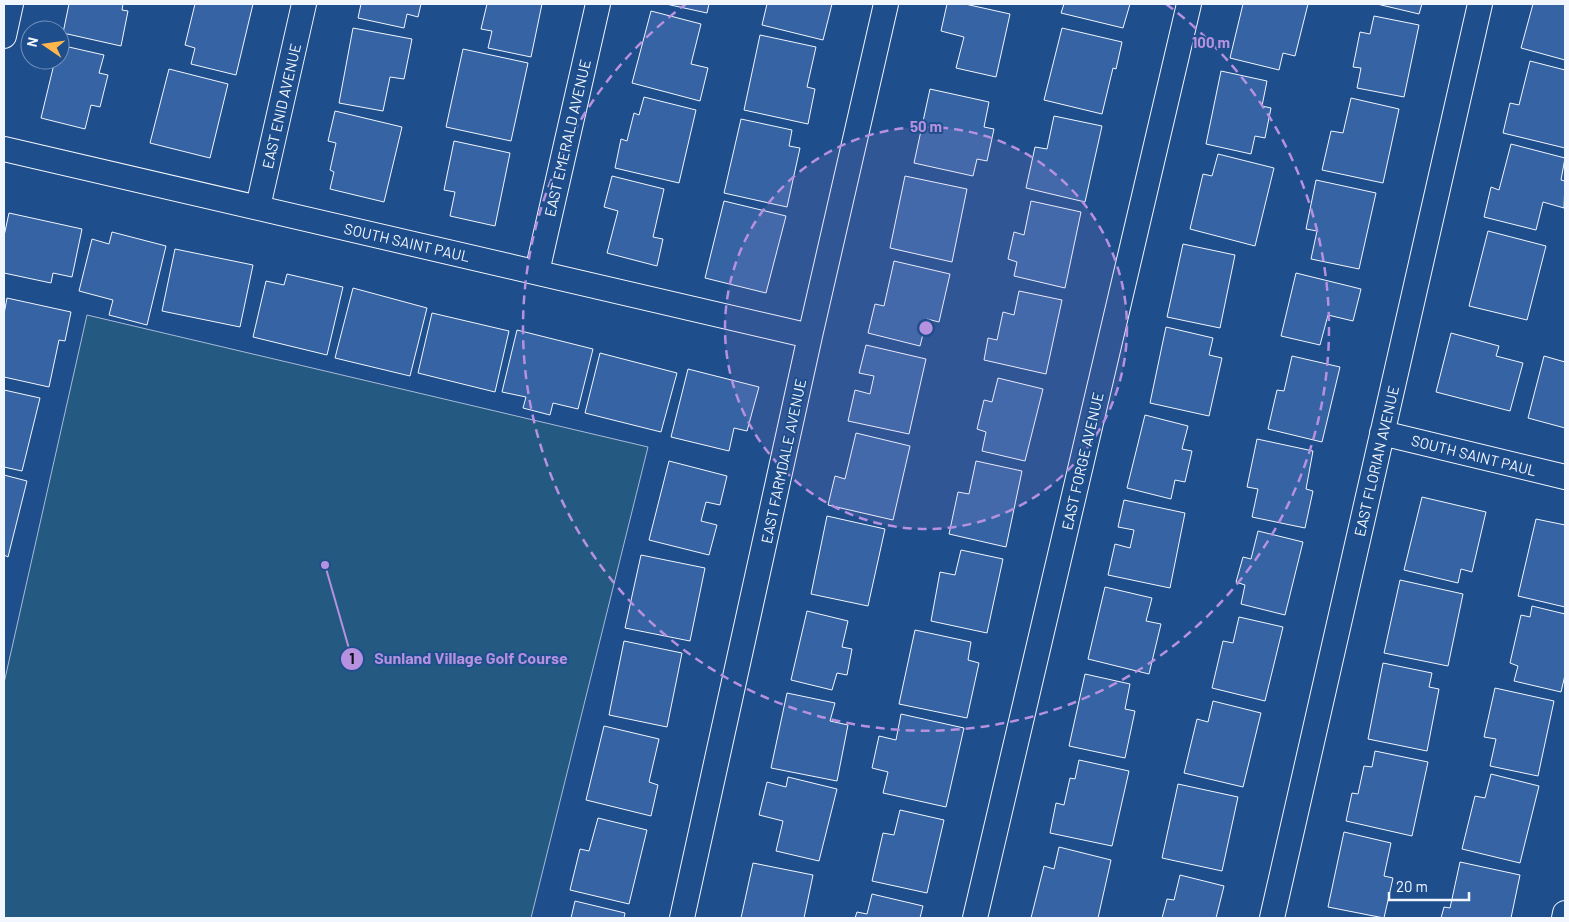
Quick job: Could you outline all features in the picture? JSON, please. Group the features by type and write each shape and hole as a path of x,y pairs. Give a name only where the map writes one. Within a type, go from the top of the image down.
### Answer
{"street":[{"path":"4,36 11,4"},
{"name":"EAST ENID AVENUE","path":"258,207 304,4"},
{"name":"EAST EMERALD AVENUE","path":"536,272 598,4"},
{"name":"EAST FARMDALE AVENUE","path":"682,918 810,336 886,4"},
{"name":"EAST FORGE AVENUE","path":"975,918 1189,4"},
{"name":"EAST FLORIAN AVENUE","path":"1272,918 1480,4"},
{"name":"SOUTH SAINT PAUL","path":"4,149 810,336"},
{"name":"SOUTH SAINT PAUL","path":"1382,433 1565,477"},
{"path":"1564,918 1565,913"}],"shaded area":[{"path":"87,315 648,447 531,918 4,918 4,683"}],"building":[{"path":"69,4 123,4 122,10 128,11 121,46 70,35 70,20 66,20"},
{"path":"195,4 253,4 236,75 191,64 195,48 185,45"},
{"path":"361,4 421,4 418,17 407,14 404,28 358,18"},
{"path":"487,4 542,4 531,57 488,48 492,31 481,29"},
{"path":"666,4 709,4 707,13"},
{"path":"767,4 832,4 823,40 762,25"},
{"path":"947,4 965,4 1010,14 996,77 956,68 964,37 941,31"},
{"path":"1064,4 1130,4 1123,28 1061,13"},
{"path":"1243,4 1308,4 1295,56 1283,53 1279,70 1230,58"},
{"path":"1377,4 1422,4 1419,14"},
{"path":"1533,4 1565,4 1565,60 1521,48"},
{"path":"651,11 701,24 691,64 708,68 700,101 632,83"},
{"path":"1374,16 1419,25 1404,97 1357,88 1361,68 1353,67 1360,32 1370,34"},
{"path":"353,28 412,39 404,79 390,77 383,111 339,103"},
{"path":"1062,28 1122,42 1116,69 1113,68 1102,114 1044,100"},
{"path":"760,35 816,47 807,87 815,89 808,124 744,110"},
{"path":"70,47 104,55 99,73 108,75 100,107 91,105 85,129 41,118 53,70 70,70"},
{"path":"463,49 528,63 511,141 446,127"},
{"path":"1530,61 1565,70 1565,148 1503,133 1510,103 1519,105"},
{"path":"169,69 228,84 210,158 150,143"},
{"path":"1221,71 1267,81 1262,106 1271,108 1265,138 1255,136 1251,154 1206,144"},
{"path":"930,89 989,102 984,127 994,129 987,161 977,159 973,176 914,163"},
{"path":"644,97 696,110 679,183 615,168 621,139 627,141 634,113 639,115"},
{"path":"1351,98 1399,109 1383,183 1322,170 1331,131 1343,133"},
{"path":"335,111 402,127 384,202 330,189 334,172 330,170 336,143 328,141"},
{"path":"1054,116 1102,126 1085,202 1026,188 1035,147 1047,149"},
{"path":"741,119 792,130 789,146 800,148 787,207 724,193"},
{"path":"454,141 510,153 495,226 450,216 455,192 444,190"},
{"path":"1511,144 1565,158 1561,180 1565,181 1564,208 1543,202 1536,230 1484,217 1491,187 1499,190"},
{"path":"1218,154 1274,168 1255,246 1190,229 1203,174 1212,176"},
{"path":"612,176 664,189 653,237 663,239 657,266 607,253 618,211 604,207"},
{"path":"905,176 967,189 952,262 890,248"},
{"path":"1316,180 1376,193 1359,269 1311,259 1317,231 1306,229"},
{"path":"724,201 786,216 766,293 705,278"},
{"path":"1031,201 1081,212 1065,288 1014,276 1017,262 1008,259 1014,232 1024,235"},
{"path":"9,213 82,229 72,277 53,273 51,283 4,273 4,236"},
{"path":"1488,231 1546,246 1527,320 1469,306"},
{"path":"112,232 166,246 147,325 109,315 113,300 79,291 92,239 109,244"},
{"path":"1183,244 1235,255 1220,328 1167,317"},
{"path":"175,249 253,265 240,327 162,311"},
{"path":"894,261 950,274 939,322 927,319 920,346 868,333 875,304 884,306"},
{"path":"1296,273 1361,289 1353,321 1328,315 1320,345 1281,336"},
{"path":"287,274 343,287 327,355 253,337 266,281 284,285"},
{"path":"353,288 427,308 410,376 335,358"},
{"path":"1019,291 1062,300 1046,374 984,360 988,338 997,340 1003,312 1014,315"},
{"path":"7,298 71,312 65,341 59,340 49,387 4,377 4,314"},
{"path":"432,313 509,331 495,392 418,373"},
{"path":"1166,327 1213,338 1209,355 1222,358 1209,416 1150,403"},
{"path":"517,330 593,349 578,409 553,403 550,415 523,408 526,397 502,392"},
{"path":"1451,333 1499,346 1496,356 1523,363 1510,411 1436,392"},
{"path":"866,345 926,359 909,434 848,421 855,390 870,394 874,376 859,373"},
{"path":"600,353 677,373 661,432 585,413"},
{"path":"1292,356 1340,367 1322,442 1268,429 1277,390 1284,391"},
{"path":"1544,356 1565,362 1565,428 1528,418"},
{"path":"688,369 759,387 747,431 734,428 729,451 671,437"},
{"path":"998,378 1043,389 1025,461 982,451 986,432 977,429 984,400 992,402"},
{"path":"4,390 40,398 22,471 4,467"},
{"path":"1145,415 1188,426 1182,449 1192,451 1185,482 1175,480 1171,499 1127,488"},
{"path":"856,433 910,446 893,520 828,505 835,476 845,479"},
{"path":"1257,439 1313,451 1306,489 1313,491 1305,528 1252,517 1258,489 1247,487"},
{"path":"669,461 727,476 720,505 706,502 701,521 717,525 709,555 649,540"},
{"path":"976,461 1022,471 1006,547 949,534 958,492 969,494"},
{"path":"4,475 27,481 8,557 4,555"},
{"path":"1422,497 1486,512 1472,572 1461,569 1458,583 1404,570"},
{"path":"1124,500 1185,513 1170,588 1108,575 1115,544 1130,548 1134,530 1118,527"},
{"path":"827,516 885,529 868,606 811,594"},
{"path":"1536,519 1565,525 1565,607 1518,596"},
{"path":"1258,531 1303,542 1285,615 1241,604 1245,585 1236,582 1243,557 1251,559"},
{"path":"961,550 1003,559 987,633 931,621 940,572 955,575"},
{"path":"641,555 705,568 690,641 625,628"},
{"path":"1400,580 1463,594 1448,666 1384,653"},
{"path":"1105,587 1152,598 1146,621 1161,624 1149,674 1088,659"},
{"path":"1532,606 1565,614 1565,675 1561,692 1514,681 1518,666 1510,663 1521,615 1530,617"},
{"path":"807,611 848,621 842,647 852,649 847,675 837,673 832,690 791,680"},
{"path":"1239,617 1283,627 1265,701 1212,688 1223,641 1233,643"},
{"path":"915,630 971,642 968,660 979,663 967,718 899,704"},
{"path":"624,641 682,653 667,727 609,715"},
{"path":"1383,663 1432,673 1429,687 1439,689 1427,751 1368,739"},
{"path":"1085,674 1130,684 1125,709 1135,711 1125,758 1069,746"},
{"path":"1495,688 1554,701 1538,776 1490,766 1496,739 1484,737"},
{"path":"787,693 835,703 830,721 848,725 837,781 771,768"},
{"path":"1213,701 1261,713 1243,787 1184,773 1197,719 1208,722"},
{"path":"901,714 964,728 946,807 883,793 888,772 872,768 879,736 896,740"},
{"path":"604,726 659,739 649,782 658,785 651,816 586,800"},
{"path":"1375,751 1428,762 1412,836 1346,821 1352,793 1358,794 1364,766 1372,767"},
{"path":"1079,760 1129,771 1112,846 1050,833 1056,803 1064,805 1070,778 1075,779"},
{"path":"1491,774 1539,786 1520,863 1462,849 1475,796 1485,798"},
{"path":"788,777 837,789 819,861 776,851 783,821 759,815 767,782 786,787"},
{"path":"1178,784 1238,797 1222,871 1162,858"},
{"path":"900,810 944,820 927,893 872,881 883,833 894,835"},
{"path":"598,818 647,830 629,904 570,890 580,849 589,851"},
{"path":"1344,832 1391,843 1384,876 1393,878 1384,918 1328,907"},
{"path":"1059,847 1111,860 1098,918 1031,918 1044,866 1054,869"},
{"path":"1460,862 1520,875 1511,918 1441,918 1444,907 1450,908"},
{"path":"753,863 813,875 804,918 741,918"},
{"path":"1180,875 1224,886 1216,918 1162,918 1167,899 1174,900"},
{"path":"872,894 923,906 920,918 855,918 857,912 867,914"},
{"path":"575,901 625,913 624,918 571,918"}],"place":[{"name":"Sunland Village Golf Course","path":"325,565"}]}
